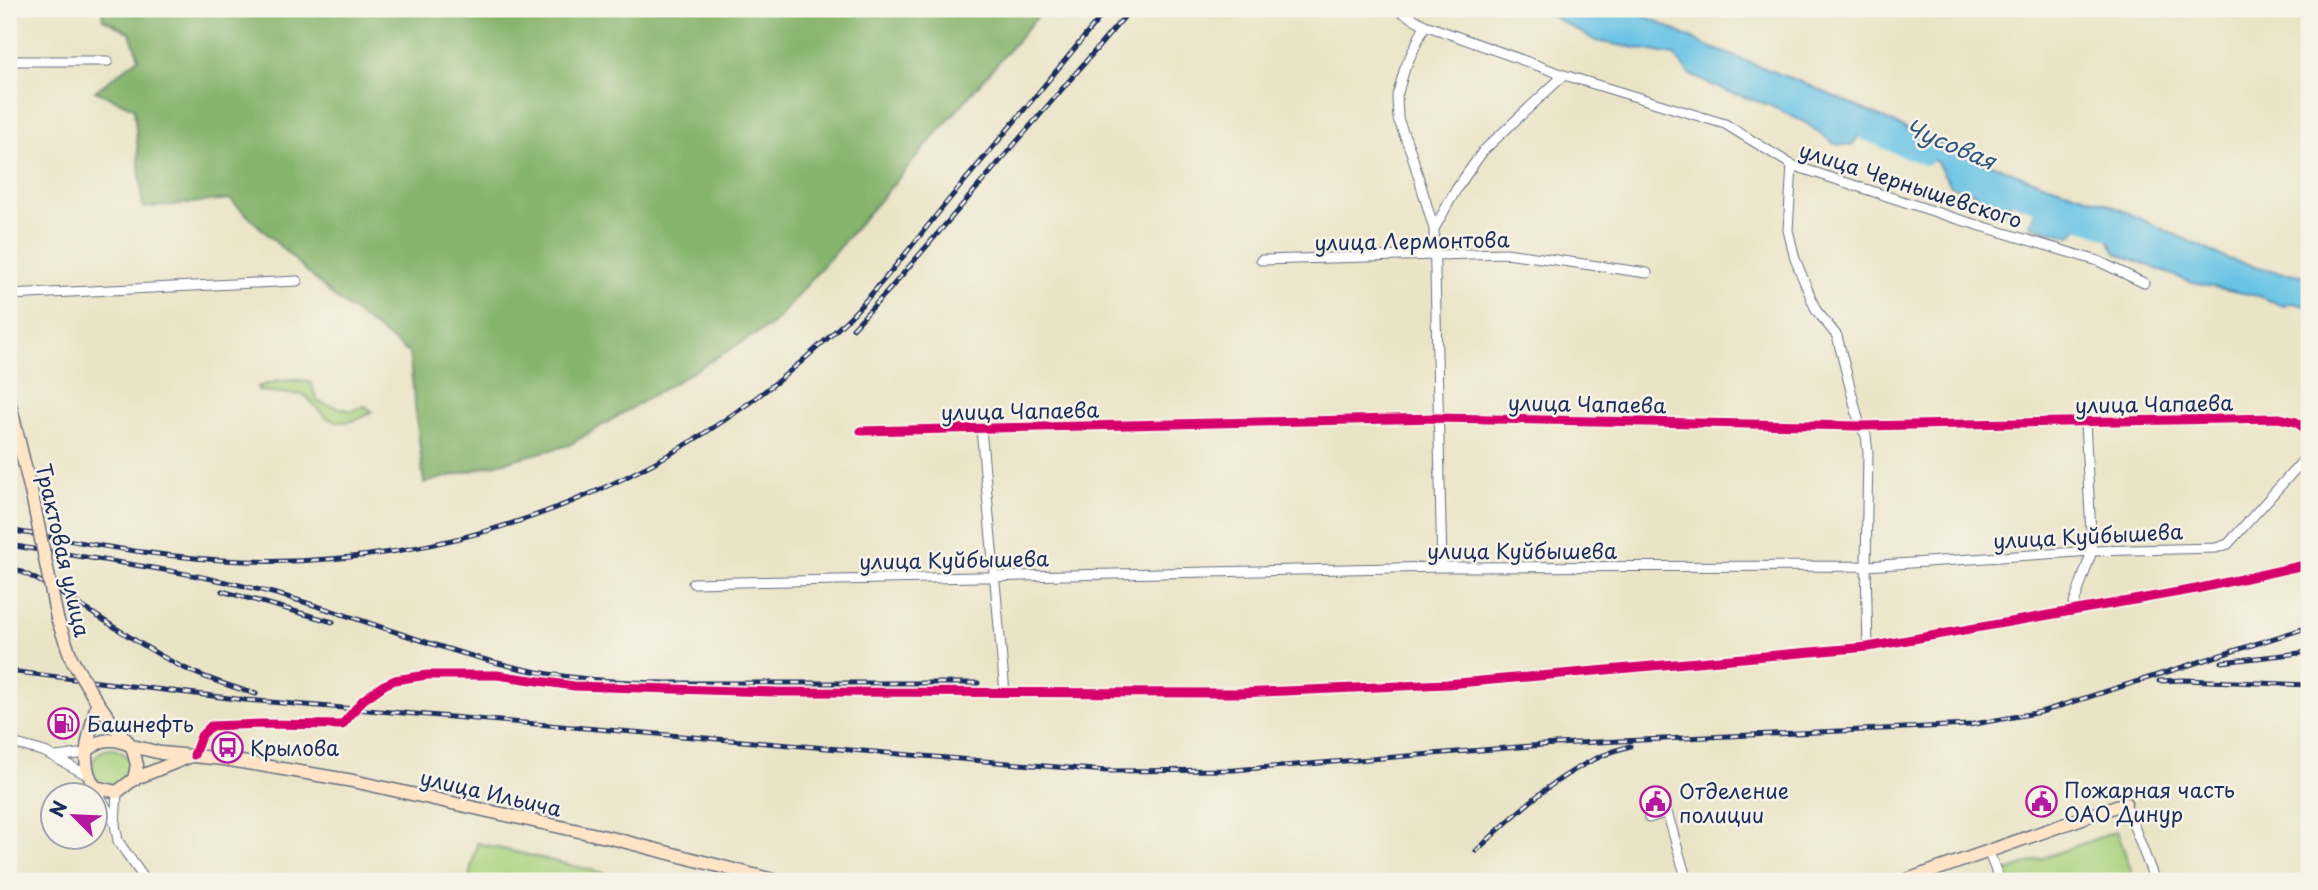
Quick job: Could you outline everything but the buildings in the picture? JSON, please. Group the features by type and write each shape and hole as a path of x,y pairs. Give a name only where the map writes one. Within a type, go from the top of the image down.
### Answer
{"street":[{"name":"улица Чернышевского","path":"1396,9 1425,25 1564,75 1725,124 1792,165 2098,261 2144,283"},
{"path":"1425,25 1405,68 1397,96 1398,119 1434,229 1441,567"},
{"path":"9,61 108,61"},
{"path":"1434,229 1457,188 1483,151 1564,75"},
{"path":"1792,165 1788,230 1795,258 1816,310 1836,336 1860,426 1866,435 1868,647"},
{"name":"улица Лермонтова","path":"1261,260 1506,253 1647,272"},
{"path":"9,295 297,281"},
{"name":"Трактовая улица","path":"9,400 57,618 72,660 95,699 132,746"},
{"name":"улица Чапаева","path":"861,431 1437,418 1860,426 2279,418 2296,422 2309,432"},
{"path":"2071,612 2092,551 2085,422"},
{"path":"981,428 1005,693"},
{"name":"улица Куйбышева","path":"693,583 1441,567 1866,566 2092,551 2216,548 2228,544 2309,454"},
{"path":"108,790 117,792 134,779 194,755 201,736 211,726 342,725 363,700 384,685 396,680 428,675 496,675 574,686 775,692 1238,693 1447,684 1868,647 2196,589 2309,564"},
{"path":"87,775 86,753 95,699"},
{"path":"56,757 86,753 94,744 118,739 132,746 137,765 134,779"},
{"path":"9,742 56,757 87,775 91,782"},
{"name":"улица Ильича","path":"132,746 161,753 194,755 353,780 615,839 777,881"},
{"path":"117,792 115,824 118,841 146,881"},
{"path":"1904,881 2125,803 2155,881"},
{"path":"108,811 115,824"},
{"path":"1649,818 1667,812 1687,881"},
{"path":"1989,853 2000,881"}],"green space":[{"path":"102,9 1044,9 773,324 569,445 424,483 409,353 334,297 230,199 143,208 134,108 95,91 139,58 130,33 103,19"},
{"path":"300,380 311,383 318,402 352,411 365,406 372,411 355,420 336,421 325,416 305,395 259,391 257,387 279,381"},
{"path":"104,751 118,751 128,761 128,775 118,785 108,786 108,782 100,782 94,775 94,761"},
{"path":"2117,831 2135,881 2005,881 2002,873"},
{"path":"477,843 637,881 479,881 469,878"}],"water":[{"path":"1540,9 1631,9 1707,46 1806,84 1957,151 2033,180 2106,203 2228,259 2278,272 2309,276 2309,307 2293,303 2284,306 2258,296 2193,283 2116,253 2103,229 2082,222 2071,236 2030,225 2037,205 2014,195 2003,215 1983,207 1976,193 1951,186 1937,162 1862,130 1852,146 1835,144 1806,123 1769,105 1726,91 1690,75 1674,55 1596,41"}],"waterway":[{"name":"Чусовая","path":"1865,132 1925,157"},
{"name":"Чусовая","path":"2004,191 2110,232"}],"railway":[{"path":"9,530 126,550 214,560 329,559 412,548 493,529 572,502 647,466 719,424 787,374 850,317 888,276 1107,9"},
{"path":"853,328 889,290 1131,9"},
{"path":"9,545 213,579 280,595 480,658 549,674 650,683 978,683"},
{"path":"9,566 52,588 176,664 215,681 256,694"},
{"path":"222,591 333,622"},
{"path":"9,671 245,700 1106,771 1234,770 1555,744 1969,725 2041,712 2309,627"},
{"path":"2222,662 2309,652"},
{"path":"2159,681 2309,685"},
{"path":"1476,851 1528,803 1566,775 1607,754 1630,746"}],"cycle path":[{"path":"861,431 1437,418 1860,426 2279,418 2296,422 2309,432"},
{"path":"194,755 201,736 211,726 342,725 363,700 384,685 395,680 427,675 497,675 574,686 775,692 1238,693 1447,684 1868,647 2196,589 2309,564"}],"place":[{"name":"Башнефть","path":"64,723"},
{"name":"Крылова","path":"227,747"},
{"name":"Пожарная часть ОАО Динур","path":"2041,801"},
{"name":"Отделение полиции","path":"1656,802"}]}
